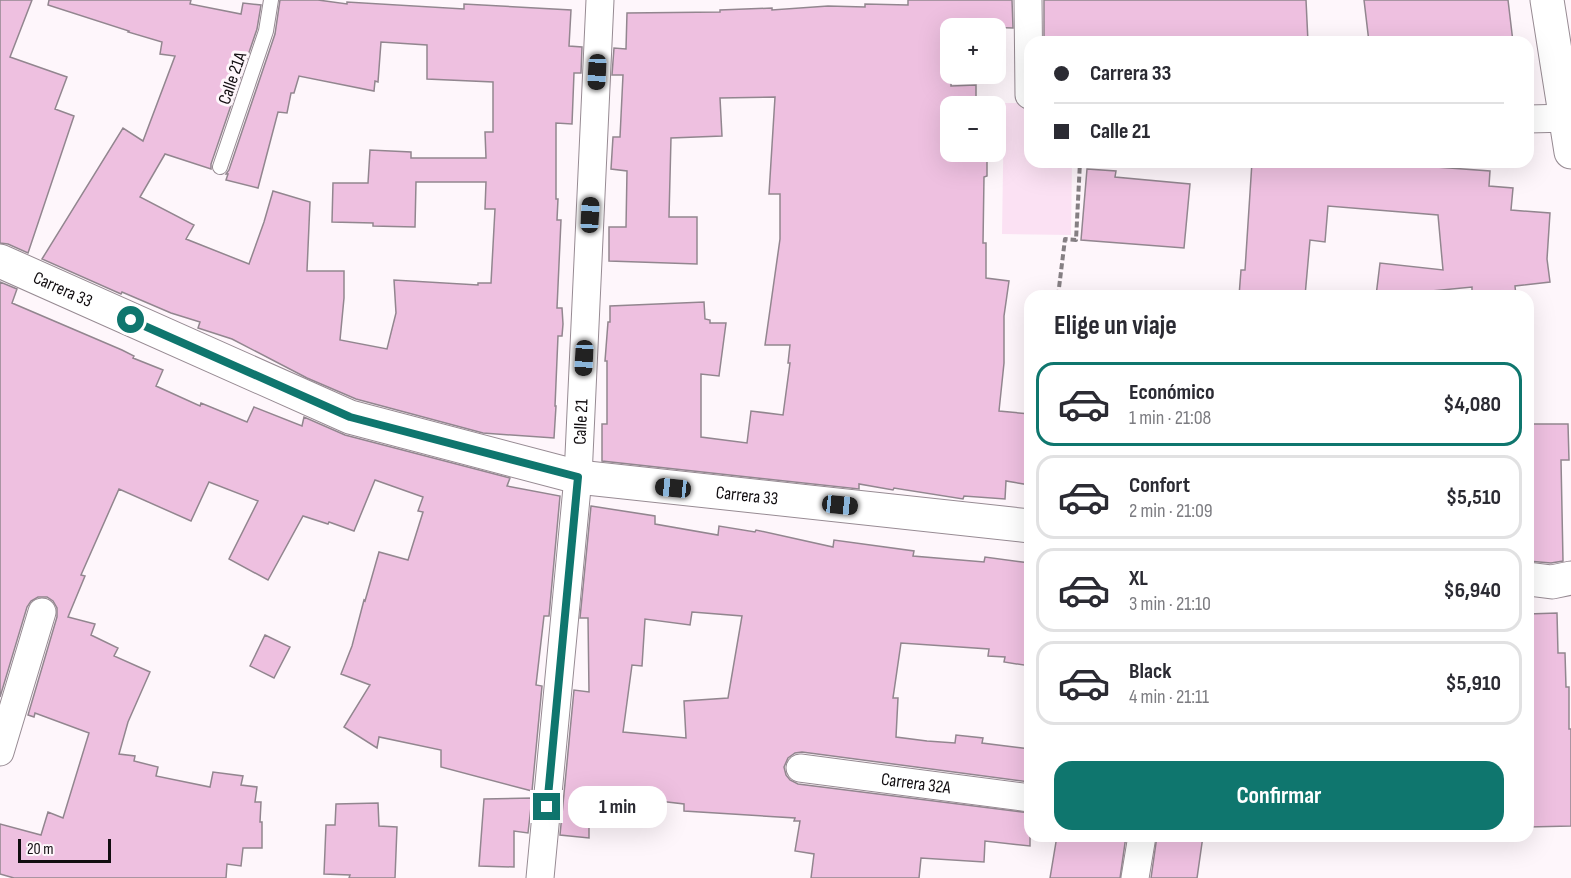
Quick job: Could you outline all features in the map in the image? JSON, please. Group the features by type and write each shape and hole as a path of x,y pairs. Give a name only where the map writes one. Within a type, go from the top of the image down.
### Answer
{"street":[{"name":"Calle 21","path":"540,878 578,477 600,0"},
{"path":"1028,0 1029,36"},
{"path":"1547,0 1564,71 1571,152"},
{"path":"1534,119 1568,118"},
{"name":"Carrera 33","path":"0,261 350,417 578,477 1024,525"},
{"path":"0,752 42,612"},
{"name":"Carrera 32A","path":"800,768 1024,797"},
{"path":"1135,878 1141,842"}],"lane":[{"name":"Calle 21A","path":"220,167 263,40 271,0"}],"path":[{"path":"1059,290 1065,239 1076,240 1080,168"}],"shaded area":[{"path":"1006,103 1024,103 1024,168 1072,168 1071,235 1002,234 1003,162 1006,162"}],"building":[{"path":"0,0 32,0 10,57 67,77 55,109 74,116 28,253 0,243"},
{"path":"49,0 191,0 190,4 241,14 243,3 261,5 257,29 211,169 165,154 140,197 194,225 186,239 249,264 273,191 310,202 307,271 344,271 340,340 387,349 396,313 394,280 478,285 478,283 491,283 495,209 485,209 486,182 416,182 415,227 332,222 333,183 368,183 370,150 411,152 411,158 486,158 485,132 493,132 493,82 427,79 427,45 381,42 378,82 375,81 374,91 299,76 294,93 291,93 287,113 278,112 258,188 226,180 228,174 226,174 275,34 280,0 318,0 347,4 347,2 464,9 464,4 571,10 569,46 582,47 581,73 574,73 572,124 556,123 557,220 561,220 557,308 562,308 563,324 562,336 558,336 554,438 483,433 356,399 307,378 232,339 198,328 200,322 171,313 122,292 121,294 42,259 123,128 143,141 175,56 160,54 162,42 48,5"},
{"path":"908,0 1012,0 1013,28 1006,28 1006,18 940,18 940,84 976,85 976,96 940,96 940,162 987,162 987,176 984,177 983,243 986,243 986,278 1009,281 1004,316 1004,363 999,411 1024,413 1024,484 1006,481 1005,499 964,496 963,499 859,484 859,489 602,461 602,424 607,424 607,361 605,361 610,306 704,302 705,319 710,320 710,323 726,323 719,376 701,374 701,437 747,443 751,411 783,415 790,363 788,363 790,345 765,345 780,239 780,194 769,194 775,97 720,98 722,136 671,138 669,217 697,217 697,264 609,261 609,227 626,227 627,171 611,169 613,137 620,137 623,75 612,75 614,48 626,49 627,13 720,12 720,10 772,8 772,10 828,6 865,7 865,4 908,5"},
{"path":"1044,0 1306,0 1308,36 1044,36"},
{"path":"1364,0 1508,0 1512,36 1368,36"},
{"path":"1252,168 1449,168 1490,171 1489,186 1513,188 1511,210 1550,213 1547,259 1550,282 1515,286 1515,290 1472,290 1472,287 1442,290 1377,290 1380,263 1443,270 1438,215 1328,206 1325,242 1310,240 1306,290 1239,290 1241,270 1245,270"},
{"path":"1087,169 1116,171 1115,177 1190,184 1184,248 1081,240"},
{"path":"0,282 17,289 12,303 163,370 156,386 200,406 201,403 247,422 254,407 302,426 304,417 345,435 510,478 507,486 560,496 549,616 544,616 536,685 542,686 532,791 441,767 441,750 379,737 377,748 344,727 370,685 341,674 352,646 379,552 408,560 423,512 418,511 423,497 375,480 354,531 303,516 268,580 229,559 258,501 209,482 191,521 119,489 81,575 85,576 68,617 95,624 91,635 118,648 114,656 150,672 128,722 119,754 135,756 134,761 158,767 156,776 210,787 213,772 243,776 241,785 257,787 255,802 261,802 262,848 243,848 241,866 227,864 226,878 14,878 0,874 0,824 41,835 48,812 63,818 89,733 35,713 34,717 28,715 57,617 57,608 47,597 38,597 27,607 0,697"},
{"path":"1534,424 1568,424 1569,460 1561,460 1563,561 1534,562"},
{"path":"591,506 655,516 655,524 718,535 719,526 755,532 756,530 833,547 834,540 914,551 913,556 984,562 985,557 1024,562 1024,665 1004,662 1005,657 988,656 989,649 901,643 893,698 898,698 896,737 955,743 956,735 983,738 982,743 1024,748 1024,781 802,752 795,753 788,758 784,767 790,780 798,784 1024,812 1024,842 1030,842 1030,846 985,841 984,862 921,858 919,878 811,878 814,854 795,851 800,821 794,821 795,818 684,811 684,804 608,795 606,827 589,826 589,838 560,835 574,690 589,692 588,618 580,618","holes":["692,612 742,616 728,698 684,701 686,738 623,732 632,665 642,666 645,619 690,625"]},
{"path":"1557,613 1558,653 1565,653 1566,687 1569,687 1569,729 1571,729 1571,826 1534,827 1534,614"},
{"path":"265,635 290,647 274,678 250,666"},
{"path":"532,798 528,833 514,831 514,867 479,866 484,799"},
{"path":"378,803 379,826 397,827 395,878 349,878 350,875 324,874 326,825 335,825 336,804"},
{"path":"1056,842 1125,842 1120,878 1050,878"},
{"path":"1156,842 1202,842 1197,878 1151,878"}],"route":[{"path":"131,320 350,417 578,477 547,807"}]}
